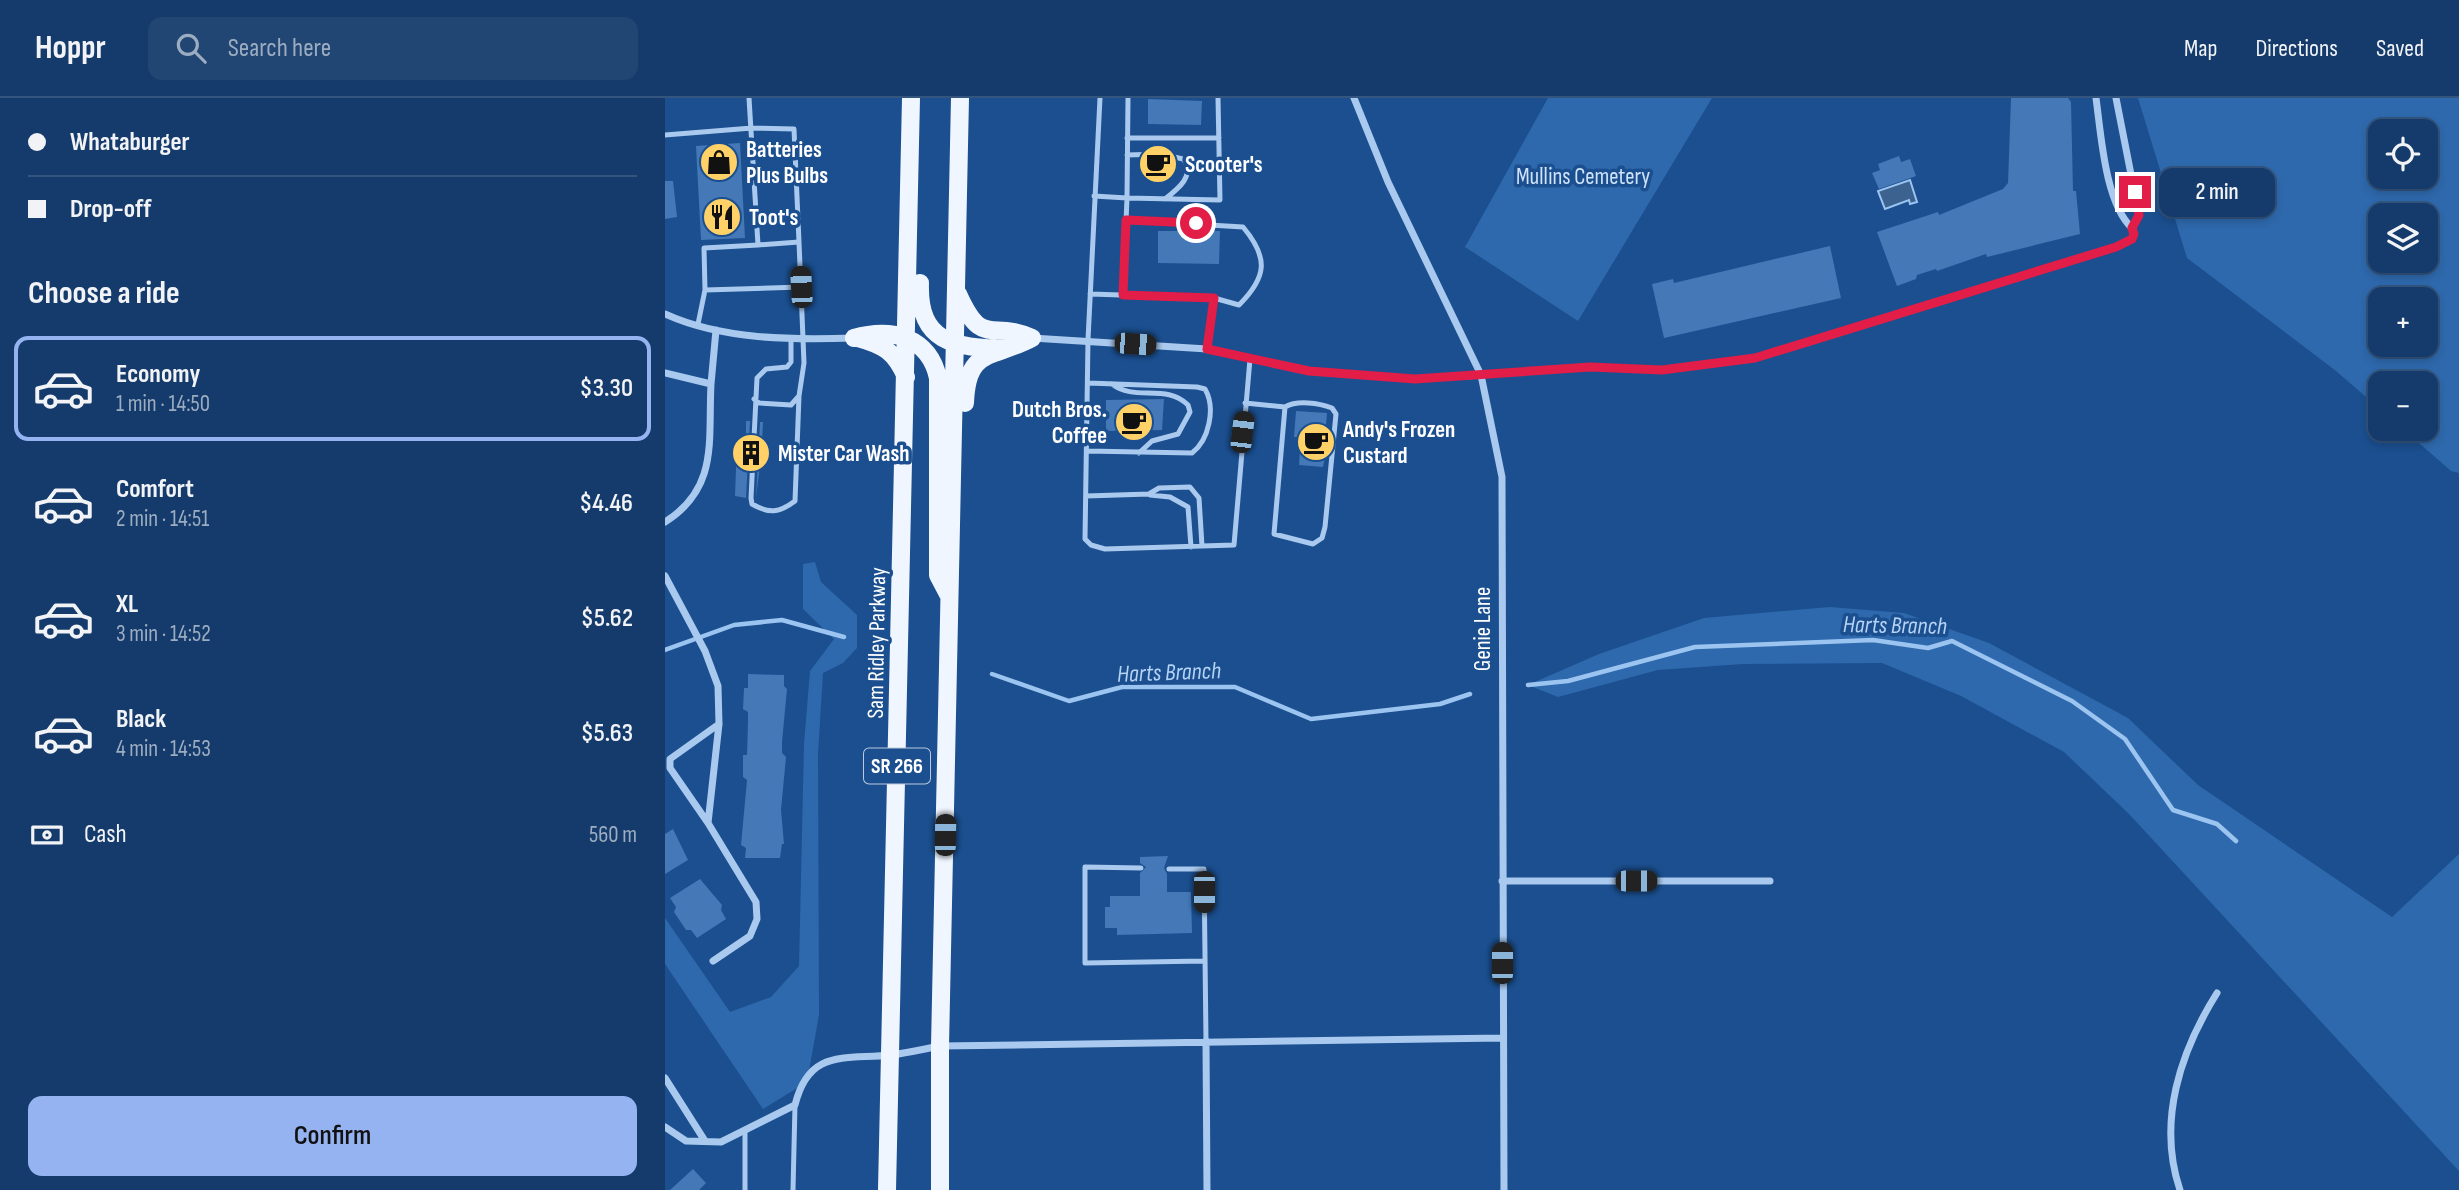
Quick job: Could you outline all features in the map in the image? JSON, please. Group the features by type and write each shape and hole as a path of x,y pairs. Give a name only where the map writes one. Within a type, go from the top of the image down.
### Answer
{"main road":[{"path":"911,98 921,108 920,305 931,329 939,337 955,344 1004,349"},
{"name":"Sam Ridley Parkway","path":"887,1190 908,341 911,98"},
{"name":"SR 266","path":"940,1190 940,1046 960,98"},
{"path":"956,289 966,313 978,327 995,333 1021,333 1031,338"},
{"path":"855,338 885,332 908,341 928,351 938,378 938,575 950,597"},
{"path":"855,338 884,345 894,355 907,379"},
{"path":"950,597 958,577 961,552 966,382 980,359 990,352 1031,338"}],"street":[{"name":"Genie Lane","path":"1354,98 1388,181 1481,375 1502,477 1501,881 1504,1190"},
{"path":"2096,98 2105,163 2122,218 2132,228 2139,215 2116,98"},
{"path":"665,314 716,330 803,340 855,338"},
{"path":"665,522 680,513 697,495 706,476 716,330"},
{"path":"1031,338 1207,349 1309,371 1415,379 1481,375"},
{"path":"665,373 711,384"},
{"path":"665,576 705,651 718,686 719,724 708,823"},
{"path":"713,961 750,936 757,919 756,902 708,823 670,768 670,759 719,724"},
{"path":"1501,881 1770,881"},
{"path":"2181,1190 2172,1166 2171,1100 2199,1022 2217,993"},
{"path":"665,1127 686,1141 721,1142 795,1104 800,1082 821,1064 845,1057 890,1055 940,1046 1502,1038"},
{"path":"1206,1041 1207,1190"},
{"path":"665,1078 705,1141"}],"lane":[{"path":"749,98 758,245"},
{"path":"1100,98 1088,340 1085,539 1091,545 1105,550 1234,545 1250,359"},
{"path":"1123,295 1128,98"},
{"path":"1094,196 1220,200 1219,98"},
{"path":"665,135 752,128 794,129 803,340 795,501 781,511 764,511 752,504 754,399 760,372 766,369 782,369 791,362 792,338"},
{"path":"1127,138 1219,138"},
{"path":"1127,155 1175,156 1186,162 1187,175 1184,182 1165,199"},
{"path":"1090,295 1214,298 1239,305 1258,286 1263,265 1255,242 1243,227 1126,220"},
{"path":"1481,375 1590,367 1662,370 1755,358 2116,247 2132,239 2132,228"},
{"path":"698,324 705,290 704,248 799,242"},
{"path":"705,290 801,287"},
{"path":"1207,349 1214,298"},
{"path":"1087,451 1192,453 1200,447 1207,432 1210,399 1205,390 1197,387 1088,383"},
{"path":"1112,384 1123,393 1170,393 1188,405 1190,412 1178,434 1152,441 1139,453"},
{"path":"754,399 759,403 791,405 799,396"},
{"path":"1245,403 1285,407 1291,403 1324,405 1332,408 1336,414 1322,538 1313,544 1274,534 1285,407"},
{"path":"1149,494 1159,488 1180,486 1196,492 1201,512 1202,546"},
{"path":"1086,496 1149,494 1170,497 1188,507 1191,547"},
{"path":"1141,868 1085,867 1085,962 1205,961"},
{"path":"1168,869 1204,869 1206,1041"},
{"path":"793,1190 795,1104"},
{"path":"745,1130 745,1190"}],"green space":[{"name":"Mullins Cemetery","path":"1548,98 1712,98 1578,321 1465,247"},
{"path":"2138,98 2459,98 2459,473 2451,471 2417,441 2438,441 2438,371 2368,371 2368,399 2336,371 2187,258"},
{"path":"815,562 821,582 857,615 857,648 843,663 823,673 818,754 819,1015 807,1082 763,1109 665,964 665,918 730,1012 771,997 799,966 804,744 810,671 834,639 803,609 803,564"},
{"path":"1830,607 1904,613 1989,643 2128,718 2198,785 2392,917 2459,854 2459,1171 2129,814 2064,752 1961,696 1882,663 1743,664 1658,670 1558,697 1528,685 1599,654 1704,618"}],"shaded area":[{"path":"1910,180 1917,202 1910,204 1909,200 1885,209 1878,191"}],"building":[{"path":"2011,98 2068,98 2071,102 2073,191 2076,191 2080,234 1987,257 1986,254 1917,275 1916,279 1897,286 1877,232 1938,212 1939,215 2003,189 2008,183"},
{"path":"1148,99 1202,101 1201,125 1148,124"},
{"path":"740,143 745,238 701,240 696,146"},
{"path":"1899,156 1901,162 1910,159 1916,176 1879,189 1872,173 1880,170 1878,164"},
{"name":"Scooter's","path":"1160,159 1171,162 1171,171 1145,171 1145,160"},
{"path":"665,181 673,181 677,217 665,219"},
{"path":"1158,231 1220,231 1219,264 1158,263"},
{"path":"1830,246 1841,298 1664,338 1652,284 1673,279 1674,283"},
{"name":"Dutch Bros. Coffee","path":"1164,399 1162,430 1106,431 1106,400"},
{"name":"Andy's Frozen Custard","path":"1296,411 1327,413 1325,436 1329,437 1323,467 1299,465 1301,437 1294,437"},
{"path":"746,421 750,421 746,498 735,496 737,441 746,442"},
{"path":"760,422 763,422 762,442 766,442 765,465 760,465 756,498"},
{"path":"748,674 784,675 784,686 787,689 782,742 782,753 786,757 781,810 784,844 780,858 745,858 746,848 741,845 747,780 743,777 743,755 747,755 748,722 748,712 743,709"},
{"path":"673,829 688,860 665,874 665,834"},
{"path":"1168,856 1164,868 1167,874 1167,892 1191,892 1192,933 1117,935 1117,928 1105,928 1105,907 1110,907 1110,896 1140,896 1140,873 1146,867 1140,863 1140,857"},
{"path":"700,879 722,905 721,910 726,919 697,938 691,930 686,930 674,912 676,907 670,898"},
{"path":"693,1169 706,1183 699,1190 670,1190"}],"waterway":[{"name":"Harts Branch","path":"665,650 734,625 782,620 844,637"},
{"name":"Harts Branch","path":"1528,685 1568,681 1695,647 1873,640 1928,648 1952,641 2072,701 2125,739 2173,810 2217,824 2236,841"},
{"name":"Harts Branch","path":"992,674 1069,701 1122,687 1235,687 1311,719 1440,704 1470,694"}],"place":[{"name":"Batteries Plus Bulbs","path":"719,162"},
{"name":"Scooter's","path":"1158,164"},
{"name":"Toot's","path":"722,217"},
{"name":"Dutch Bros. Coffee","path":"1134,422"},
{"name":"Andy's Frozen Custard","path":"1316,442"},
{"name":"Mister Car Wash","path":"751,453"}],"route":[{"path":"1196,223 1126,220 1123,295 1214,298 1207,349 1309,371 1415,379 1590,367 1662,370 1755,358 2116,247 2132,239 2134,234 2132,228 2139,215 2135,192"}]}
